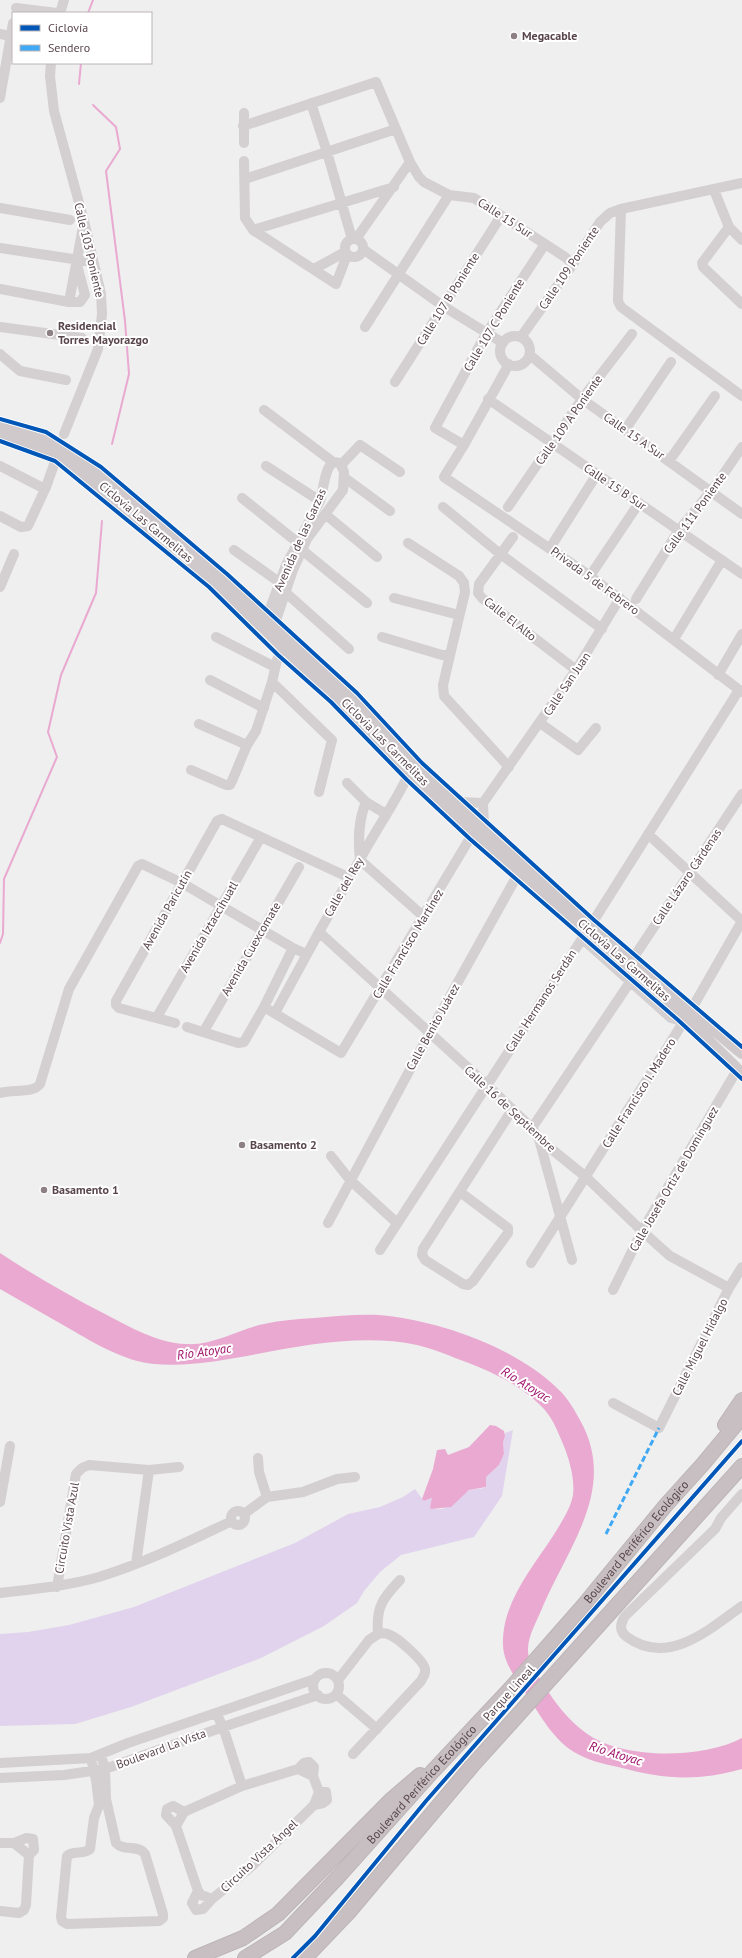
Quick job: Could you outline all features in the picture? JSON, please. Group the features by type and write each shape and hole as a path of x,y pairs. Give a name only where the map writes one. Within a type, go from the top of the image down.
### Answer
{"highway":[{"path":"703,1464 724,1426 742,1400"},
{"name":"Boulevard Periférico Ecológico","path":"245,1958 284,1933 338,1877 432,1772 510,1689 583,1606 666,1505 703,1464 742,1417"},
{"name":"Boulevard Periférico Ecológico","path":"305,1958 348,1913 472,1766 742,1466"},
{"path":"729,1482 742,1470"},
{"path":"195,1958 243,1938 278,1914 392,1799 418,1776 432,1772"}],"main road":[{"path":"0,424 25,430 60,447 89,467 222,576 269,627 413,766 473,833 518,874 632,960 688,1014 739,1072"},
{"path":"0,436 32,445 57,456 269,627"},
{"path":"413,766 458,802 588,928 688,1014 742,1053"}],"street":[{"path":"59,12 64,0"},
{"path":"16,7 52,12"},
{"path":"0,97 12,27"},
{"path":"0,34 10,36"},
{"name":"Calle 103 Poniente","path":"51,64 50,76 54,111 84,221 100,294 101,333 98,349 64,434"},
{"name":"Calle 15 Sur","path":"311,103 376,82 410,162 419,177 424,182 449,195 474,198 565,257 573,264"},
{"path":"243,126 311,103 341,202 354,239 362,245 363,249 397,274 486,334 503,343"},
{"path":"244,113 244,143"},
{"path":"245,179 396,129"},
{"path":"244,161 245,218 253,230 336,284 346,253 345,246 354,239 394,187 410,162"},
{"name":"Calle 109 Poniente","path":"521,337 573,264 600,222 610,214 621,210 742,183"},
{"path":"253,230 394,187"},
{"path":"714,190 729,228 742,240"},
{"path":"365,327 397,274 449,195"},
{"path":"0,208 70,220"},
{"path":"621,210 618,301 621,307 742,396"},
{"name":"Calle 107 B Poniente","path":"395,382 501,216"},
{"path":"69,302 84,221"},
{"path":"729,228 702,263 704,267 742,304"},
{"name":"Calle 107 C Poniente","path":"464,446 435,428 486,334 545,244"},
{"path":"0,248 76,261 93,262"},
{"path":"346,253 352,257 357,257 361,254 363,249"},
{"path":"314,269 346,253"},
{"path":"0,289 69,302 80,302 85,295 76,261"},
{"path":"0,327 82,338"},
{"name":"Calle 109 A Poniente","path":"508,507 582,399 632,334"},
{"path":"509,337 521,337 528,343 530,355 524,363 514,366 508,364 501,353 503,343 509,337"},
{"path":"0,354 16,369 66,380"},
{"name":"Calle 15 A Sur","path":"530,355 582,399 742,514"},
{"path":"625,430 671,362"},
{"path":"464,446 508,364"},
{"path":"670,461 715,396"},
{"name":"Calle 15 B Sur","path":"488,399 742,574"},
{"path":"264,410 338,463 345,478 390,511"},
{"name":"Avenida de las Garzas","path":"269,627 279,582 299,546 320,501 328,468 338,463 357,446 362,446 400,472"},
{"name":"Privada 5 de Febrero","path":"464,446 444,477 590,576 740,691"},
{"name":"Calle 111 Poniente","path":"636,599 680,530 711,491 742,447"},
{"path":"0,516 22,527 28,526 45,489 57,456"},
{"path":"0,466 45,489"},
{"path":"266,466 320,501"},
{"path":"550,548 597,474"},
{"name":"Avenida de las Garzas","path":"269,627 285,592 299,546 341,494 345,478"},
{"path":"242,498 367,603"},
{"path":"590,576 639,503"},
{"path":"443,507 499,553 602,630"},
{"path":"325,514 377,557"},
{"name":"Calle El Alto","path":"513,537 499,553 479,584 478,592 482,598 576,670"},
{"path":"408,543 459,576 464,583 465,592 443,685 444,696 509,767"},
{"path":"234,550 279,582"},
{"path":"0,587 3,569 14,554"},
{"path":"674,639 722,560"},
{"path":"285,592 349,649"},
{"path":"394,598 459,615"},
{"name":"Calle San Juan","path":"483,803 576,670 602,630 620,598"},
{"path":"718,675 742,634"},
{"path":"216,637 275,667"},
{"path":"382,638 450,655"},
{"path":"191,770 226,785 230,784 246,745 256,731 272,682 275,667 285,642"},
{"path":"210,680 264,708"},
{"path":"272,682 332,740 319,792"},
{"name":"Calle Hermanos Serdán","path":"380,1250 740,691"},
{"path":"540,723 578,750 596,728"},
{"path":"199,724 246,745"},
{"name":"Calle del Rey","path":"275,1013 306,954 413,766"},
{"path":"347,782 366,802 386,814"},
{"name":"Calle Lázaro Cárdenas","path":"632,960 742,794"},
{"path":"366,802 360,822 358,842 360,860 423,916"},
{"path":"458,802 483,803 484,828"},
{"name":"Avenida Paricutín","path":"157,1018 124,1010 116,1005 116,1001 216,821 222,819 261,837"},
{"name":"Calle Francisco Martínez","path":"275,1013 342,1053 473,833"},
{"path":"648,834 742,921"},
{"path":"261,837 350,878"},
{"name":"Avenida Iztaccíhuatl","path":"157,1018 261,837"},
{"path":"0,1093 8,1090 34,1090 40,1084 69,989 138,866 142,864 182,883 293,948 306,954"},
{"name":"Avenida Cuexcomate","path":"204,1031 299,867"},
{"name":"Calle Benito Juárez","path":"328,1223 429,1034 518,874"},
{"name":"Calle Francisco I. Madero","path":"531,1263 688,1014 742,921"},
{"path":"588,928 585,941 671,1018 678,1020 688,1014"},
{"name":"Calle 16 de Septiembre","path":"319,932 429,1034 487,1085 532,1128 538,1139 586,1177 670,1256 729,1288"},
{"path":"187,1027 204,1031 238,1043 244,1042 264,1007 293,948"},
{"path":"532,1128 630,982"},
{"path":"264,1007 275,1013"},
{"path":"157,1018 175,1023"},
{"name":"Calle Josefa Ortiz de Domínguez","path":"613,1290 642,1231 739,1072"},
{"path":"460,1192 508,1228 508,1233 473,1282 468,1285 463,1284 425,1260 422,1255 424,1249 460,1192 512,1110"},
{"path":"538,1139 572,1260"},
{"path":"331,1156 350,1180 397,1223"},
{"name":"Calle Miguel Hidalgo","path":"613,1403 659,1428 729,1288 742,1267"},
{"path":"0,1442 14,1444 0,1502"},
{"path":"258,1458 259,1472 267,1497 303,1492 337,1480 355,1478"},
{"name":"Circuito Vista Azul","path":"57,1587 76,1474 79,1465 149,1470 179,1467"},
{"path":"136,1564 149,1470"},
{"path":"742,1494 720,1518 715,1529 625,1616 621,1623 621,1630 627,1637 645,1645 668,1648 686,1643 704,1634 742,1606"},
{"name":"Circuito Vista Azul","path":"0,1593 57,1587 99,1577 136,1564 232,1522 237,1525 243,1523 244,1514 267,1497"},
{"path":"378,1634 378,1610 383,1598 400,1580"},
{"path":"338,1680 369,1640 378,1634 389,1635 397,1639 420,1660 425,1669 425,1675 421,1681 353,1754"},
{"path":"324,1673 334,1675 338,1680 339,1686 336,1694 325,1698 318,1695 314,1689 315,1679 324,1673"},
{"name":"Boulevard La Vista","path":"0,1764 96,1756 128,1743 315,1679"},
{"path":"336,1694 377,1729"},
{"name":"Boulevard La Vista","path":"0,1778 95,1772 105,1770 222,1727 318,1695"},
{"path":"176,1826 184,1812 242,1786 216,1713"},
{"path":"96,1756 95,1772 102,1799 116,1843 120,1847 140,1849 145,1854 163,1914 163,1918 159,1921 67,1924 62,1922 67,1856 70,1854 88,1852 90,1850 102,1799 105,1770 96,1756"},
{"name":"Circuito Vista Ángel","path":"198,1891 205,1897 212,1899 252,1866 314,1805 319,1792 313,1776 314,1767 309,1762 304,1763 298,1770 242,1786"},
{"path":"184,1812 173,1806 168,1809 166,1815 176,1826 198,1891 192,1903 196,1910 203,1909 212,1899"},
{"path":"0,1843 14,1843 26,1838 33,1839 34,1850 29,1855 26,1905 24,1910 19,1913 0,1911"},
{"path":"14,1843 29,1855"}],"shaded area":[{"path":"513,1430 502,1496 474,1537 401,1555 380,1572 364,1591 357,1603 324,1626 261,1658 131,1707 75,1724 0,1726 0,1634 28,1632 69,1625 134,1607 295,1543 348,1514 380,1507 403,1497 415,1489 424,1501 433,1498 430,1507 436,1509 447,1508 468,1491 486,1487 486,1477 499,1465 504,1454 503,1442 505,1433"}],"water":[{"name":"Río Atoyac","path":"0,1253 91,1307 134,1329 165,1341 196,1344 216,1340 254,1326 277,1322 347,1315 379,1315 426,1323 474,1338 498,1348 541,1374 565,1396 579,1418 591,1446 594,1470 592,1493 585,1516 576,1539 543,1606 528,1644 528,1654 533,1668 568,1717 586,1733 601,1742 620,1748 663,1754 706,1750 726,1745 742,1738 742,1769 709,1776 665,1776 607,1765 584,1757 566,1747 553,1734 511,1671 505,1658 503,1644 507,1614 528,1573 565,1516 572,1501 573,1495 571,1469 553,1421 536,1401 518,1387 487,1370 436,1351 417,1345 378,1340 358,1340 316,1344 219,1361 193,1364 167,1365 143,1362 121,1356 100,1346 0,1289"},
{"path":"490,1425 496,1426 504,1431 504,1454 499,1465 486,1477 486,1487 469,1490 451,1507 431,1509 432,1498 424,1501 422,1499 433,1469 437,1450 445,1449 448,1455 469,1447"}],"waterway":[{"path":"88,12 93,0"},
{"path":"79,84 81,64"},
{"path":"93,105 116,127 120,149 106,171 125,321 129,374 112,444"},
{"path":"0,943 3,934 4,879 57,757 48,732 61,675 96,593 102,521"}],"marked path":[{"path":"606,1534 659,1428"}],"cycle path":[{"name":"Ciclovia Las Carmelitas","path":"0,419 46,432 101,467 227,574 357,693 422,763 594,920 742,1047"},
{"name":"Ciclovia Las Carmelitas","path":"0,441 55,461 209,587 278,655 331,702 407,780 470,839 678,1020 742,1079"},
{"name":"Parque Lineal","path":"293,1958 315,1936 426,1801 742,1441"}],"place":[{"name":"Megacable","path":"514,36"},
{"name":"Residencial Torres Mayorazgo","path":"50,333"},
{"name":"Basamento 2","path":"242,1145"},
{"name":"Basamento 1","path":"44,1190"}]}
